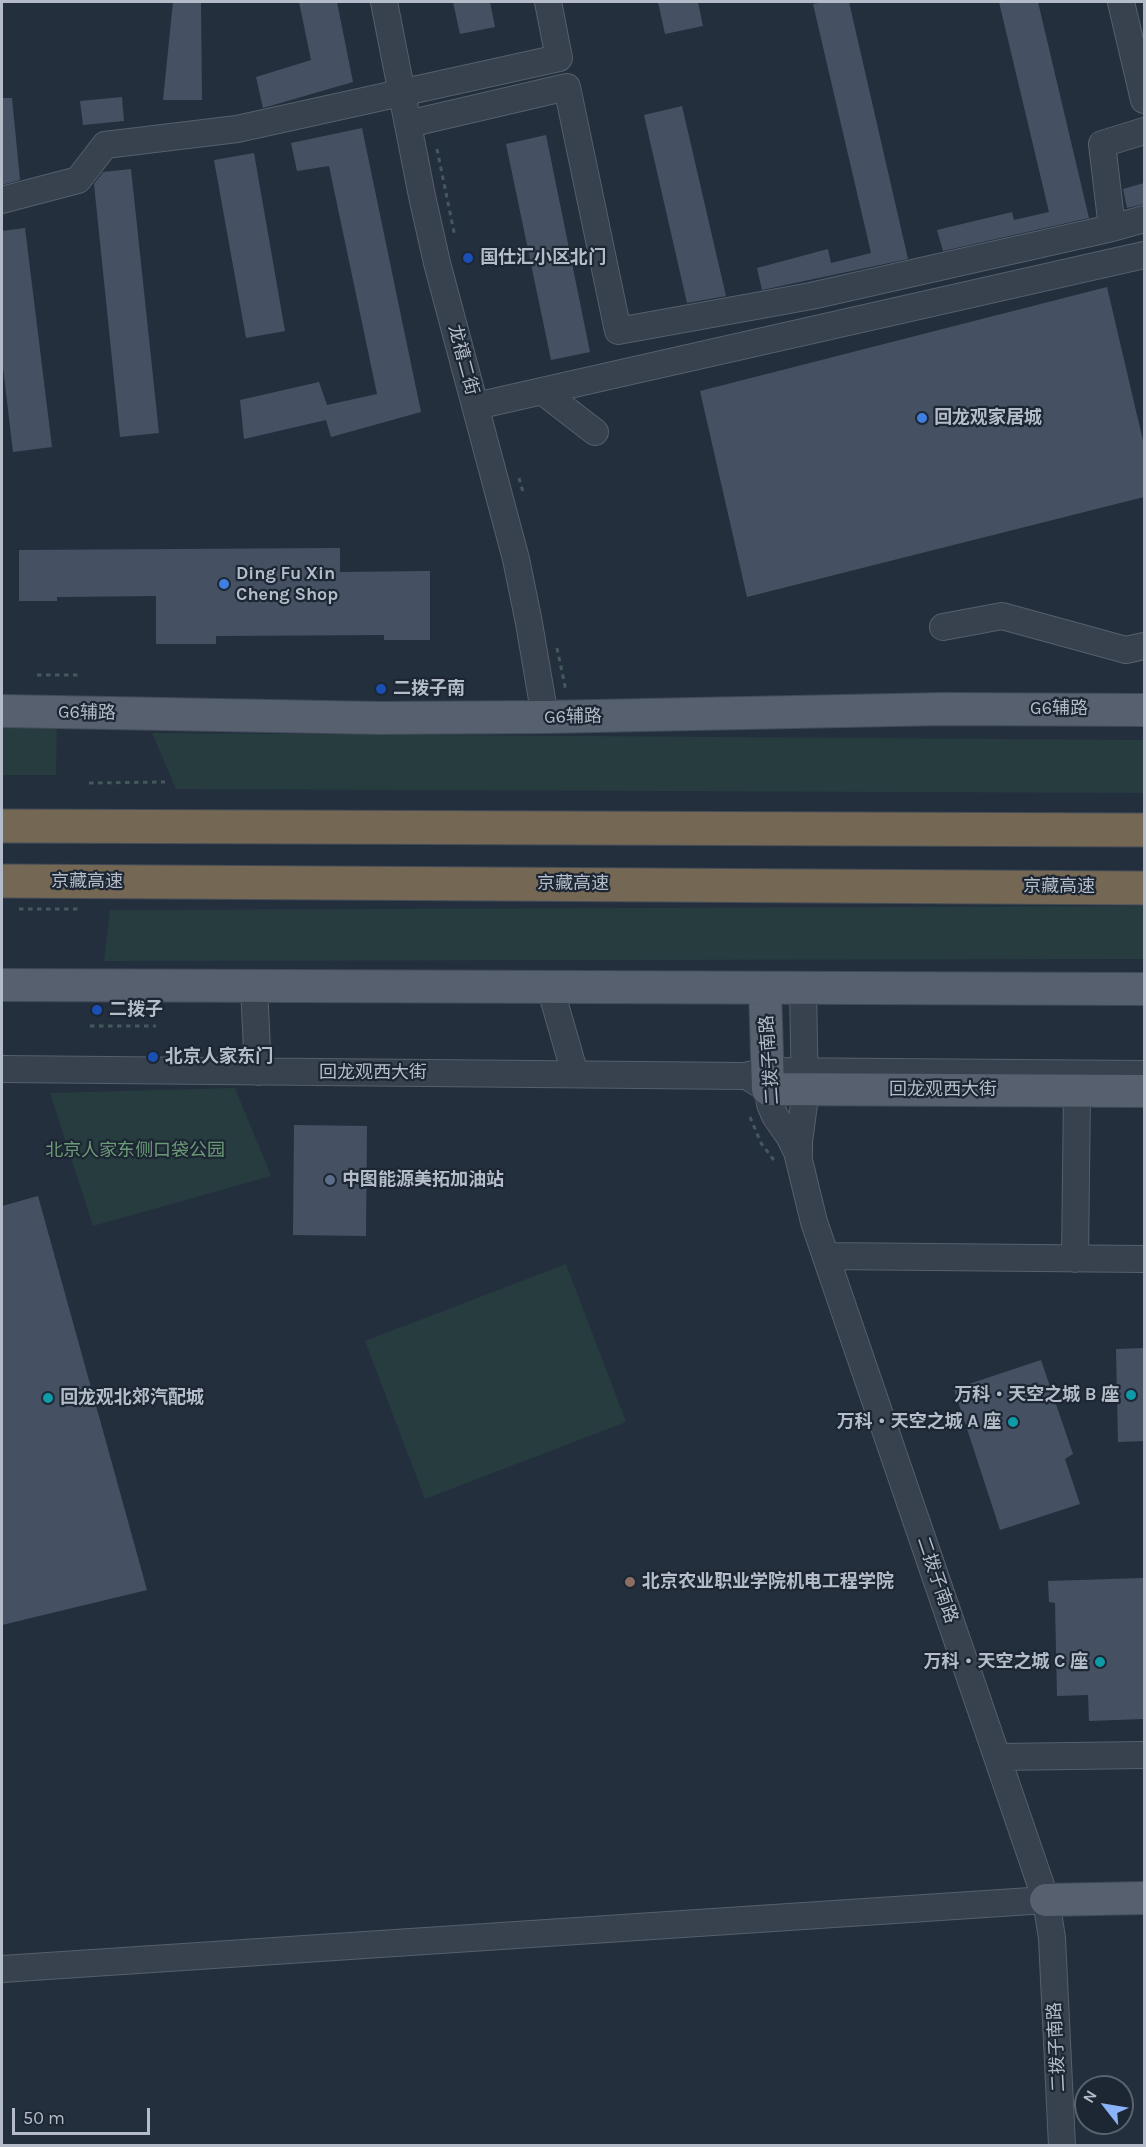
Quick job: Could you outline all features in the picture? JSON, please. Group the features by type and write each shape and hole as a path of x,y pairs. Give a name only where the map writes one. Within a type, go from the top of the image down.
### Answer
{"highway":[{"path":"2,826 1144,830"},
{"name":"京藏高速","path":"2,881 1144,888"}],"main road":[{"name":"G6辅路","path":"2,711 378,718 556,708 1144,710"},
{"path":"2,985 1144,989"},
{"name":"二拨子南路","path":"760,1078 765,988"},
{"name":"回龙观西大街","path":"760,1078 1077,1091 1144,1091"},
{"path":"1046,1900 1144,1898"}],"street":[{"name":"龙禧二街","path":"384,2 402,92 419,121 437,263 516,559 529,623 556,708"},
{"path":"548,2 618,331 810,296 1144,219"},
{"path":"1121,2 1144,100"},
{"path":"2,200 78,180 105,145 237,129 559,58"},
{"path":"419,121 567,87"},
{"path":"1112,228 1102,144 1144,130"},
{"path":"476,406 1144,255"},
{"path":"542,392 595,432"},
{"path":"943,627 1002,616 1126,650 1144,646"},
{"path":"254,986 258,1072"},
{"path":"550,987 575,1074"},
{"name":"二拨子南路","path":"800,1162 799,1143 805,1080 803,988"},
{"name":"回龙观西大街","path":"2,1069 575,1074 760,1078"},
{"name":"回龙观西大街","path":"805,1080 1144,1074"},
{"name":"二拨子南路","path":"760,1078 772,1109 794,1144 811,1211 1046,1900 1052,1938 1062,2145"},
{"path":"1075,1258 1077,1091"},
{"path":"826,1256 1144,1259"},
{"path":"998,1757 1144,1755"},
{"path":"2,1969 1046,1900"}],"path":[{"path":"419,121 456,238"},
{"path":"518,476 524,497"},
{"path":"556,644 556,708"},
{"path":"37,675 78,675"},
{"path":"89,783 165,782"},
{"path":"19,909 78,909"},
{"path":"90,1026 156,1026"}],"green space":[{"path":"2,718 57,718 56,775 2,775"},
{"path":"152,733 1144,740 1144,793 176,789"},
{"path":"1144,906 1144,959 104,961 110,910"},
{"name":"北京人家东侧口袋公园","path":"235,1088 271,1176 93,1226 50,1093"},
{"path":"566,1264 626,1422 425,1499 365,1341"}],"building":[{"path":"173,2 201,2 202,100 163,100"},
{"path":"299,2 337,2 353,82 263,108 256,77 311,60"},
{"path":"453,2 490,2 495,27 460,34"},
{"path":"658,2 698,2 703,26 665,34"},
{"path":"849,2 908,259 762,290 757,268 828,249 831,263 871,253 813,4"},
{"path":"999,2 1038,2 1089,218 943,251 937,230 1012,212 1014,220 1049,212"},
{"path":"122,97 124,121 83,125 80,101"},
{"path":"2,98 12,98 20,180 2,185"},
{"path":"682,106 726,296 687,303 644,115"},
{"path":"362,128 421,412 331,437 326,420 244,439 240,400 319,382 327,405 377,394 329,166 297,171 291,143"},
{"path":"546,135 590,352 551,360 506,144"},
{"path":"254,153 285,331 246,338 214,160"},
{"path":"131,169 159,433 120,437 94,184 103,172"},
{"path":"1144,183 1144,204 1127,208 1123,189"},
{"path":"25,228 52,447 13,452 2,359 2,231"},
{"name":"回龙观家居城","path":"1107,287 1144,445 1144,497 747,597 700,391"},
{"name":"Ding Fu Xin Cheng Shop","path":"340,548 340,572 430,571 430,640 384,640 384,635 216,636 216,644 156,644 156,596 57,597 57,601 19,601 19,550"},
{"name":"中图能源美拓加油站","path":"294,1125 367,1126 366,1236 293,1235"},
{"name":"回龙观北郊汽配城","path":"38,1196 147,1590 2,1625 2,1206"},
{"name":"万科・天空之城 B 座","path":"1144,1348 1144,1441 1118,1442 1116,1349"},
{"name":"万科・天空之城 A 座","path":"1041,1360 1073,1454 1065,1459 1080,1504 1000,1530 954,1389"},
{"name":"万科・天空之城 C 座","path":"1143,1578 1144,1719 1089,1721 1088,1695 1057,1696 1055,1603 1049,1602 1048,1581"}],"place":[{"name":"国仕汇小区北门","path":"468,258"},
{"name":"回龙观家居城","path":"922,418"},
{"name":"Ding Fu Xin Cheng Shop","path":"224,584"},
{"name":"二拨子南","path":"381,689"},
{"name":"二拨子","path":"97,1010"},
{"name":"北京人家东门","path":"153,1057"},
{"name":"中图能源美拓加油站","path":"330,1180"},
{"name":"万科・天空之城 B 座","path":"1131,1395"},
{"name":"回龙观北郊汽配城","path":"48,1398"},
{"name":"万科・天空之城 A 座","path":"1013,1422"},
{"name":"北京农业职业学院机电工程学院","path":"630,1582"},
{"name":"万科・天空之城 C 座","path":"1100,1662"}]}
